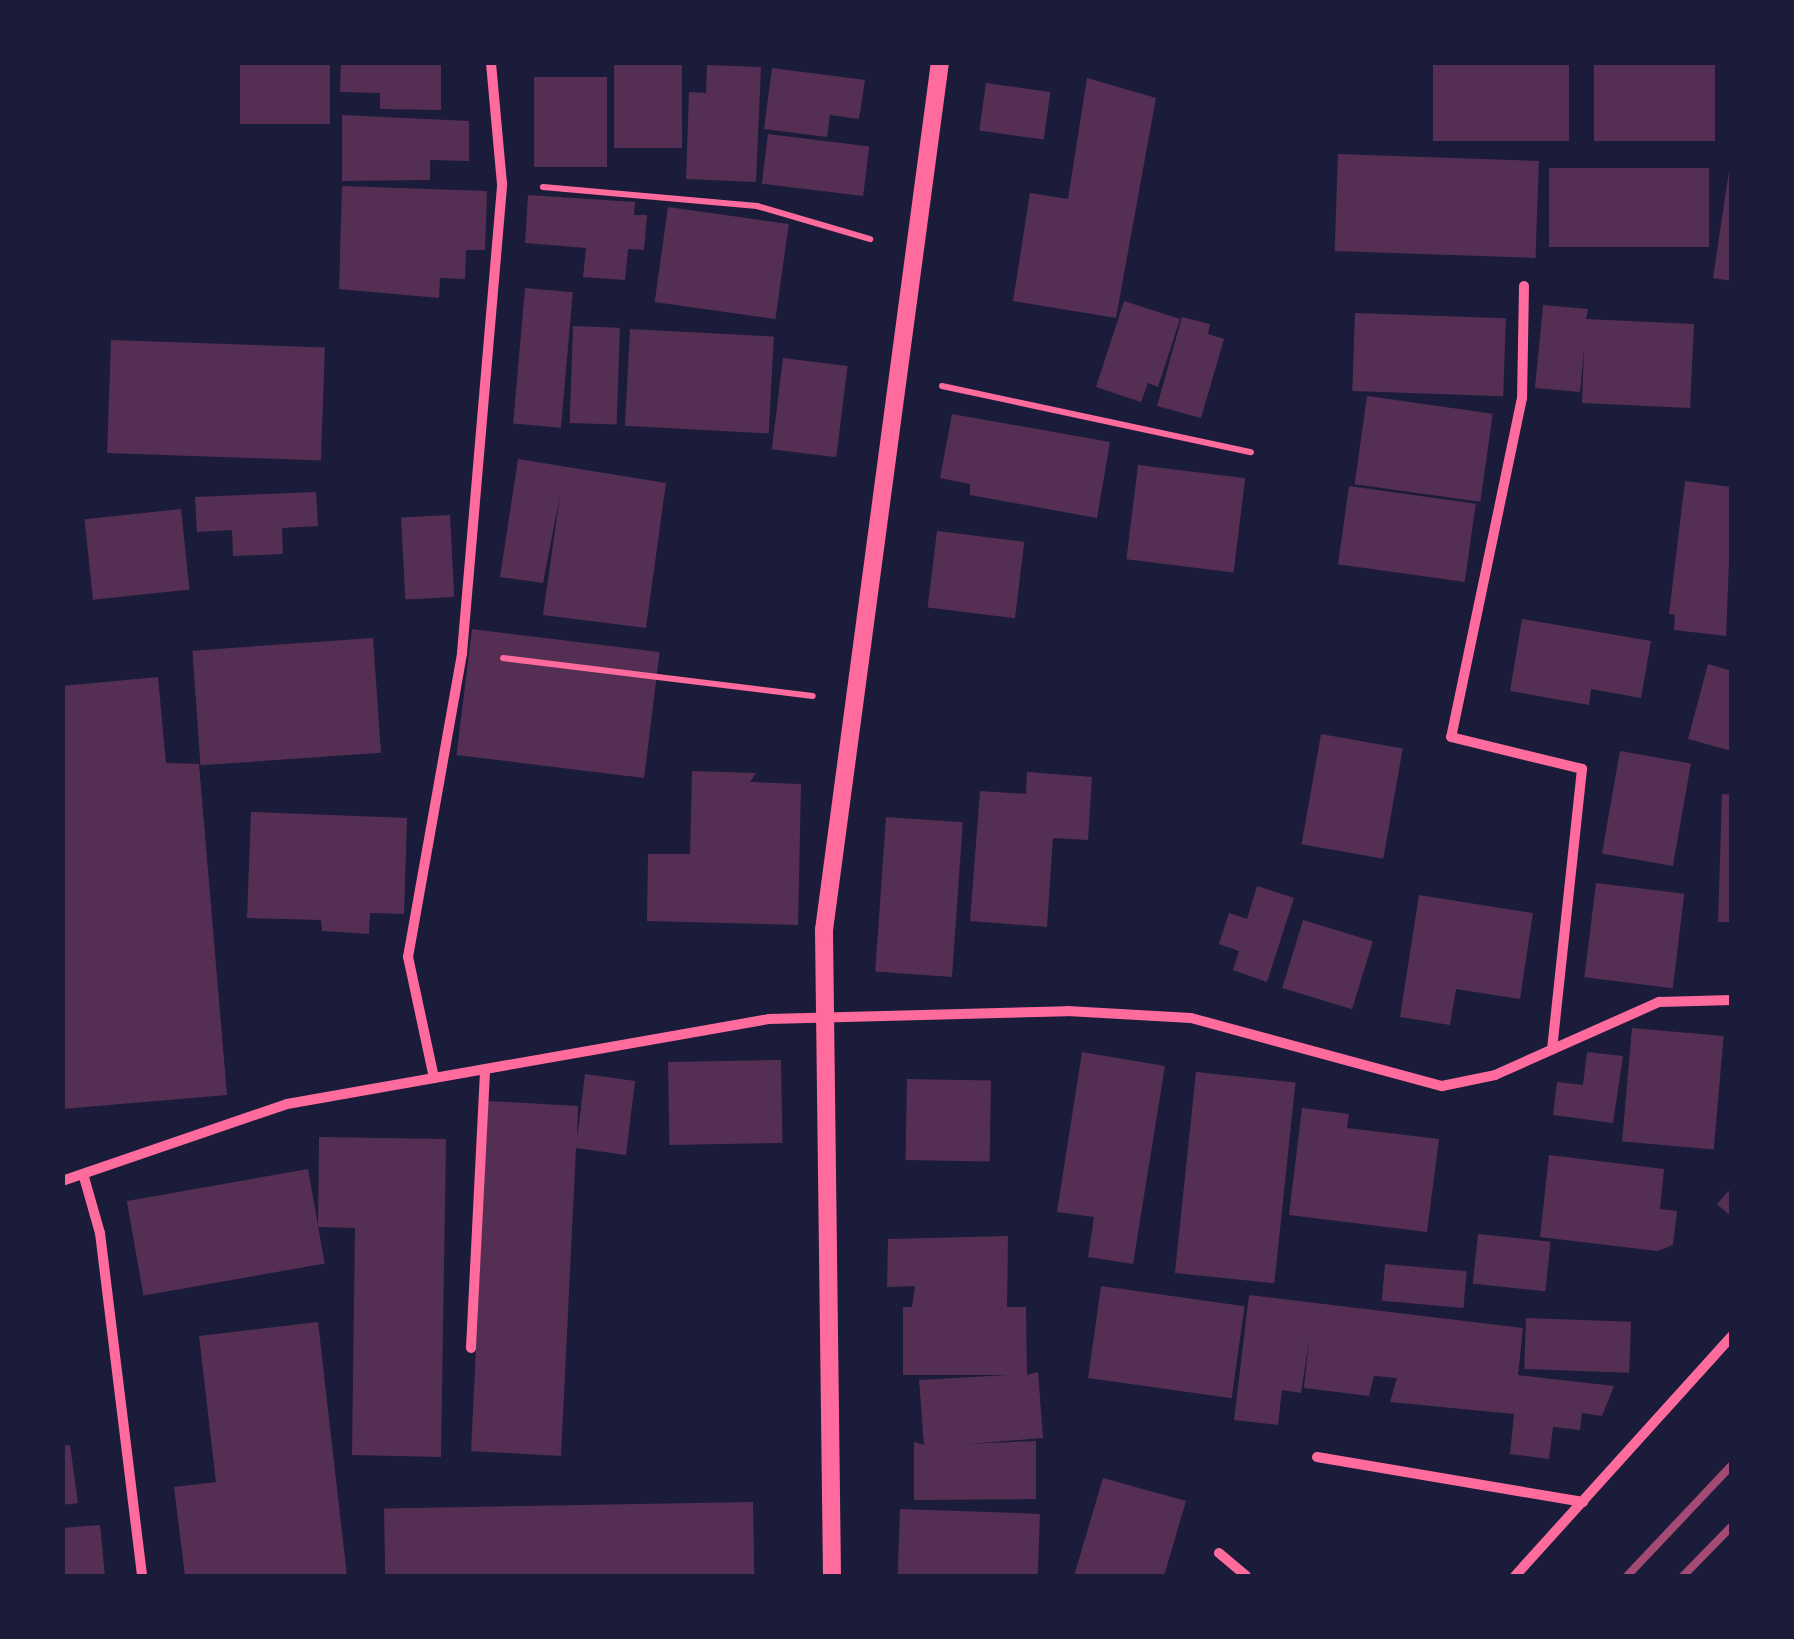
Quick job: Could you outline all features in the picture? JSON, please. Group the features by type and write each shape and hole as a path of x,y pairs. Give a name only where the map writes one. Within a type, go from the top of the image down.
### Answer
{"street":[{"path":"434,1078 408,957 462,653 502,184 491,62"},
{"path":"832,1576 824,930 853,701 902,377 940,62"},
{"path":"1524,286 1522,398 1452,737 1582,769 1552,1050"},
{"path":"62,1181 84,1177 287,1104 768,1020 1067,1011 1191,1018 1442,1086 1496,1075 1658,1002 1732,1000"},
{"path":"472,1348 485,1069"},
{"path":"84,1177 100,1233 142,1576"},
{"path":"1514,1576 1732,1336"},
{"path":"1317,1457 1584,1502"},
{"path":"1219,1553 1246,1576"}],"path":[{"path":"502,184 758,206 917,252"},
{"path":"902,377 1251,452"},
{"path":"462,653 853,701"}],"building":[{"path":"240,62 330,62 330,124 240,124"},
{"path":"341,62 441,62 441,110 380,109 380,93 340,92"},
{"path":"614,62 682,62 682,148 614,148"},
{"path":"1433,62 1569,62 1569,141 1433,141"},
{"path":"1594,62 1715,62 1715,141 1594,141"},
{"path":"707,65 761,67 756,182 686,179 689,92 706,93"},
{"path":"772,68 865,80 859,119 830,115 827,137 764,129"},
{"path":"534,77 607,77 607,167 534,167"},
{"path":"1087,78 1156,98 1116,318 1013,301 1030,193 1068,199"},
{"path":"986,83 1050,92 1044,140 979,131"},
{"path":"342,115 469,121 469,161 430,160 430,180 342,181"},
{"path":"768,134 869,146 863,196 762,184"},
{"path":"1732,151 1732,281 1713,278"},
{"path":"1338,154 1539,161 1535,258 1335,251"},
{"path":"1549,168 1709,168 1709,247 1549,247"},
{"path":"342,186 487,191 485,250 466,250 465,279 440,278 439,298 339,289"},
{"path":"528,195 635,202 634,215 647,215 644,250 628,249 625,280 583,277 586,248 525,243"},
{"path":"668,207 789,224 775,319 655,302"},
{"path":"525,288 573,292 561,428 513,423"},
{"path":"1124,301 1180,319 1158,387 1148,383 1141,402 1096,387"},
{"path":"1543,305 1588,309 1586,319 1694,324 1690,408 1582,403 1584,349 1580,392 1535,388"},
{"path":"1355,313 1506,318 1503,396 1352,391"},
{"path":"1182,317 1210,324 1208,334 1224,339 1201,418 1157,406"},
{"path":"573,326 620,328 617,425 570,423"},
{"path":"630,329 774,337 769,433 625,426"},
{"path":"111,340 325,347 321,460 107,453"},
{"path":"783,358 848,366 836,457 772,449"},
{"path":"1367,396 1493,414 1480,502 1355,484"},
{"path":"952,414 1110,442 1097,518 970,495 970,484 940,478"},
{"path":"518,459 666,483 646,628 543,615 560,495 543,583 500,577"},
{"path":"1138,465 1245,478 1234,572 1126,559"},
{"path":"1685,481 1732,487 1726,636 1674,630 1675,615 1669,614"},
{"path":"1349,486 1476,504 1465,582 1338,564"},
{"path":"316,492 318,526 282,528 283,554 233,556 232,530 197,532 195,497"},
{"path":"181,509 189,590 93,600 85,519"},
{"path":"450,515 454,597 405,599 401,518"},
{"path":"937,531 1024,542 1015,618 928,607"},
{"path":"1522,619 1651,641 1641,698 1591,689 1589,705 1510,691"},
{"path":"472,629 660,652 644,778 457,755"},
{"path":"373,638 381,753 200,765 192,651"},
{"path":"1708,664 1732,671 1732,751 1688,739"},
{"path":"158,677 166,763 199,764 227,1095 62,1109 62,686"},
{"path":"1321,734 1403,748 1383,859 1302,844"},
{"path":"1620,751 1691,764 1673,866 1602,853"},
{"path":"692,771 756,773 750,782 801,784 798,925 647,921 648,854 690,854"},
{"path":"1027,772 1092,777 1088,840 1053,838 1047,927 970,921 980,791 1026,794"},
{"path":"1722,794 1732,795 1732,922 1718,922"},
{"path":"251,812 407,818 404,914 370,913 369,934 322,931 321,920 247,918"},
{"path":"886,817 963,822 952,977 875,972"},
{"path":"1596,883 1684,894 1673,988 1584,977"},
{"path":"1257,886 1294,898 1267,982 1233,970 1239,951 1219,944 1229,913 1247,919"},
{"path":"1419,895 1533,913 1520,999 1456,989 1450,1025 1400,1017"},
{"path":"1303,920 1373,941 1352,1009 1282,988"},
{"path":"1632,1028 1724,1036 1714,1150 1622,1142"},
{"path":"1082,1052 1165,1066 1133,1264 1088,1257 1094,1217 1057,1212"},
{"path":"1587,1052 1623,1056 1613,1123 1553,1115 1557,1082 1583,1085"},
{"path":"781,1060 782,1143 669,1145 668,1062"},
{"path":"1196,1072 1295,1082 1274,1283 1175,1273"},
{"path":"585,1074 635,1081 626,1155 576,1148 561,1456 471,1451 488,1101 578,1106 577,1139"},
{"path":"907,1079 991,1080 990,1161 906,1160"},
{"path":"1302,1108 1349,1114 1347,1128 1439,1139 1427,1232 1289,1215"},
{"path":"319,1137 446,1139 441,1457 352,1455 355,1228 318,1227"},
{"path":"1549,1155 1664,1169 1660,1209 1677,1211 1673,1245 1657,1251 1540,1237"},
{"path":"308,1169 325,1264 143,1295 127,1201"},
{"path":"1732,1187 1732,1217 1717,1204"},
{"path":"1478,1234 1551,1242 1545,1291 1473,1284"},
{"path":"1008,1236 1007,1307 1026,1307 1027,1375 1038,1372 1043,1438 967,1444 1036,1441 1036,1499 914,1500 914,1442 924,1445 919,1380 1008,1375 903,1375 903,1307 912,1307 915,1286 887,1287 888,1239"},
{"path":"1385,1264 1467,1271 1463,1308 1382,1301"},
{"path":"1101,1286 1245,1306 1232,1398 1088,1378"},
{"path":"1249,1295 1523,1328 1518,1375 1614,1386 1602,1416 1582,1413 1580,1430 1553,1427 1549,1459 1510,1454 1514,1414 1390,1402 1397,1378 1374,1376 1369,1396 1304,1388 1309,1340 1301,1393 1282,1390 1278,1425 1234,1420"},
{"path":"1526,1318 1631,1322 1629,1373 1524,1369"},
{"path":"318,1322 347,1576 185,1576 174,1487 216,1482 199,1336"},
{"path":"70,1445 78,1503 62,1505 62,1446"},
{"path":"1103,1478 1186,1501 1164,1576 1074,1576"},
{"path":"753,1502 754,1576 385,1576 384,1508"},
{"path":"900,1509 1040,1514 1038,1576 898,1576"},
{"path":"100,1525 105,1576 62,1576 62,1528"}],"railway":[{"path":"1627,1576 1732,1465"},
{"path":"1683,1576 1732,1526"}]}
